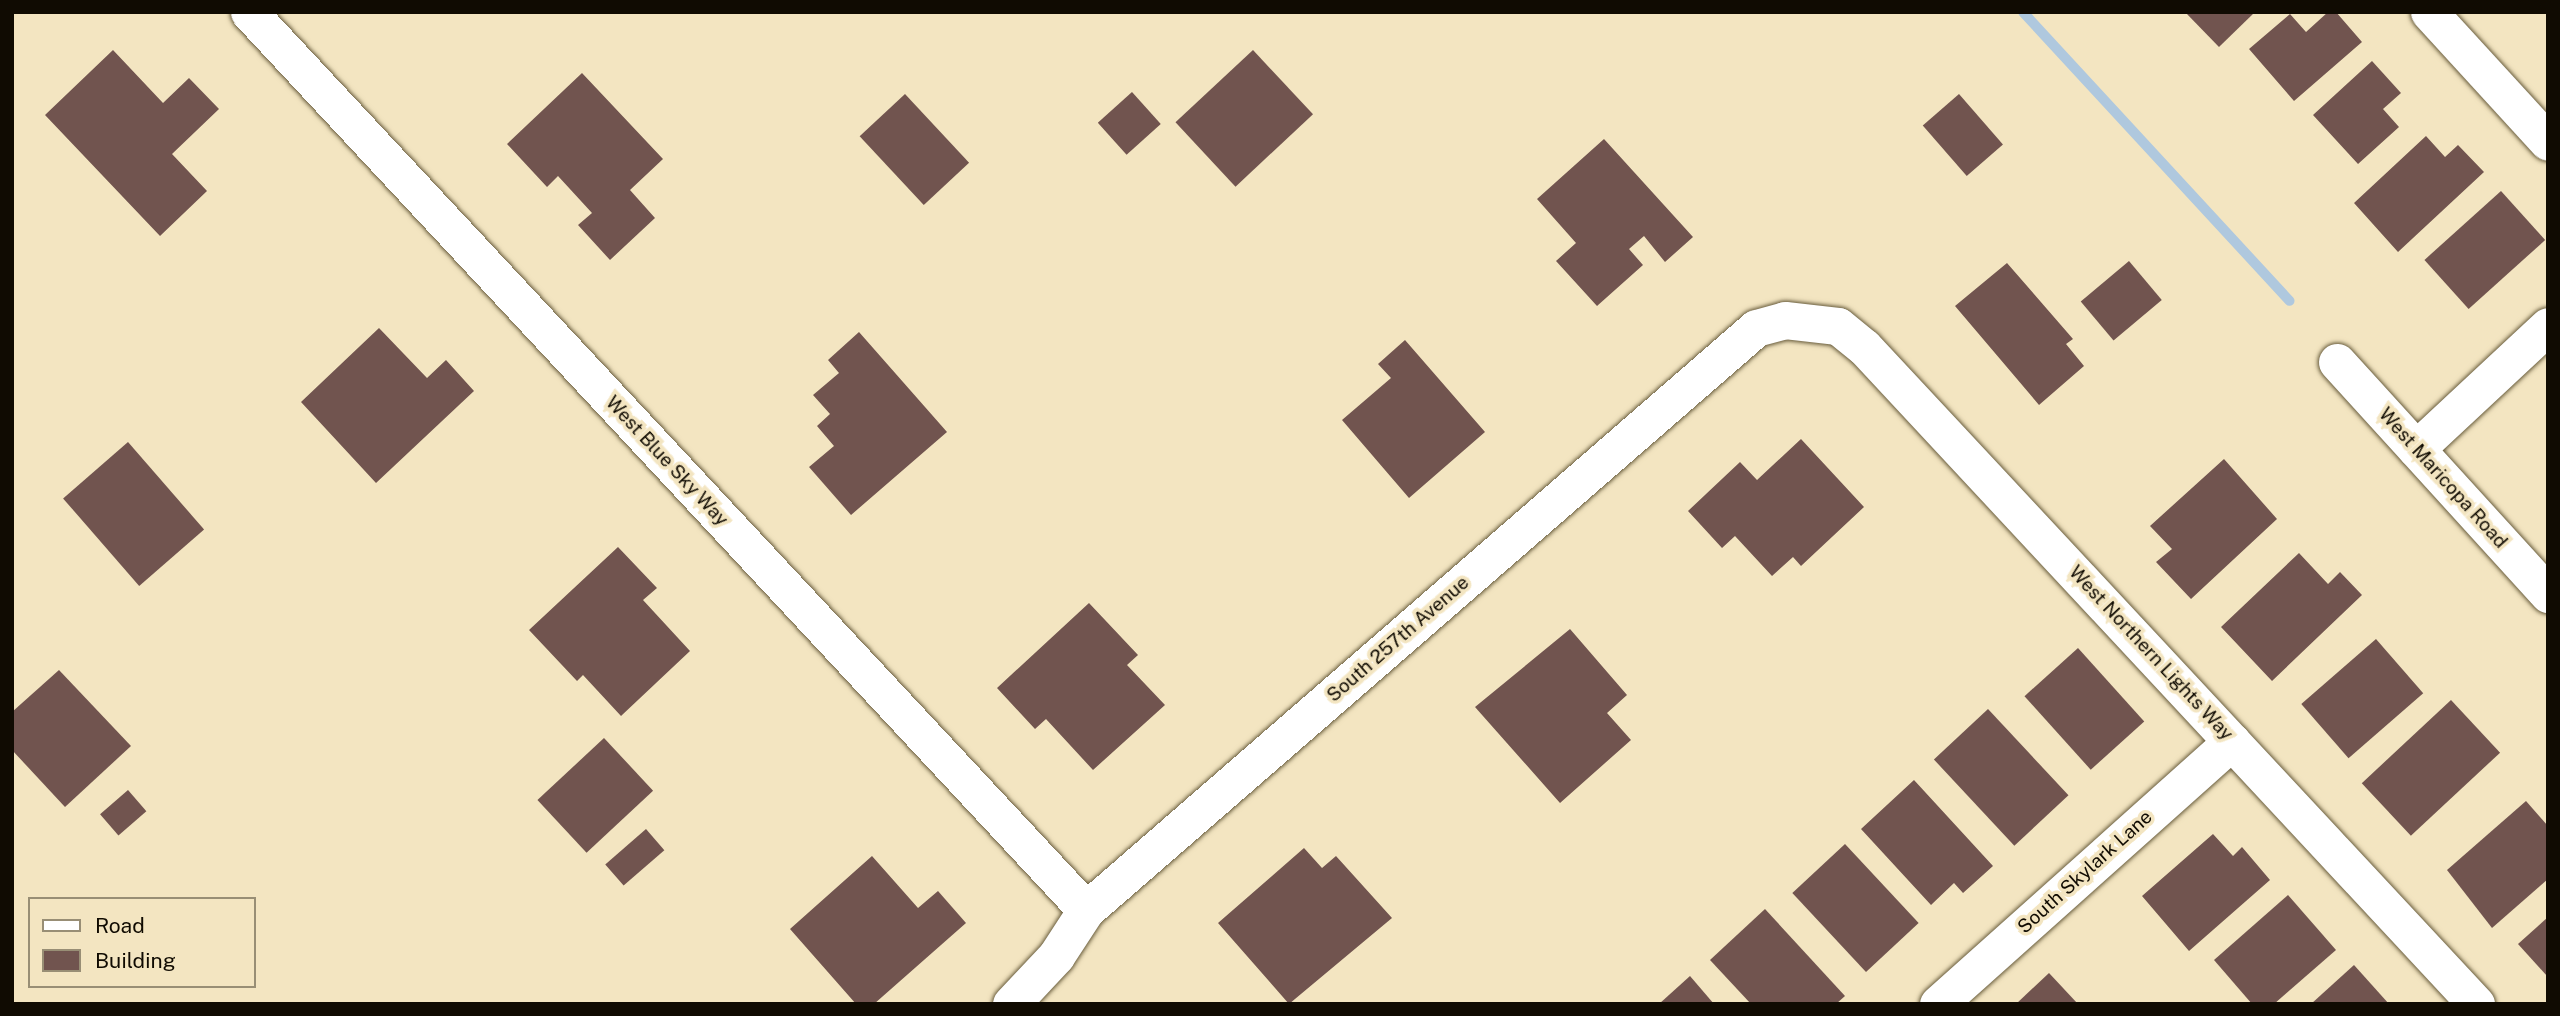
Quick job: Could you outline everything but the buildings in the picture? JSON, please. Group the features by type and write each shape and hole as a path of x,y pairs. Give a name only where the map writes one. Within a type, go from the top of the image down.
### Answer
{"street":[{"name":"West Blue Sky Way","path":"249,12 1086,910"},
{"path":"2430,12 2548,142"},
{"name":"South 257th Avenue","path":"1012,1004 1056,956 1086,910 1756,328 1785,320 1814,321"},
{"name":"West Northern Lights Way","path":"1814,321 1838,326 1864,346 2476,1004"},
{"path":"2416,449 2548,326"},
{"name":"West Maricopa Road","path":"2337,362 2548,594"},
{"name":"South Skylark Lane","path":"1938,1004 2232,741"}],"waterway":[{"path":"2023,12 2290,301"}]}
